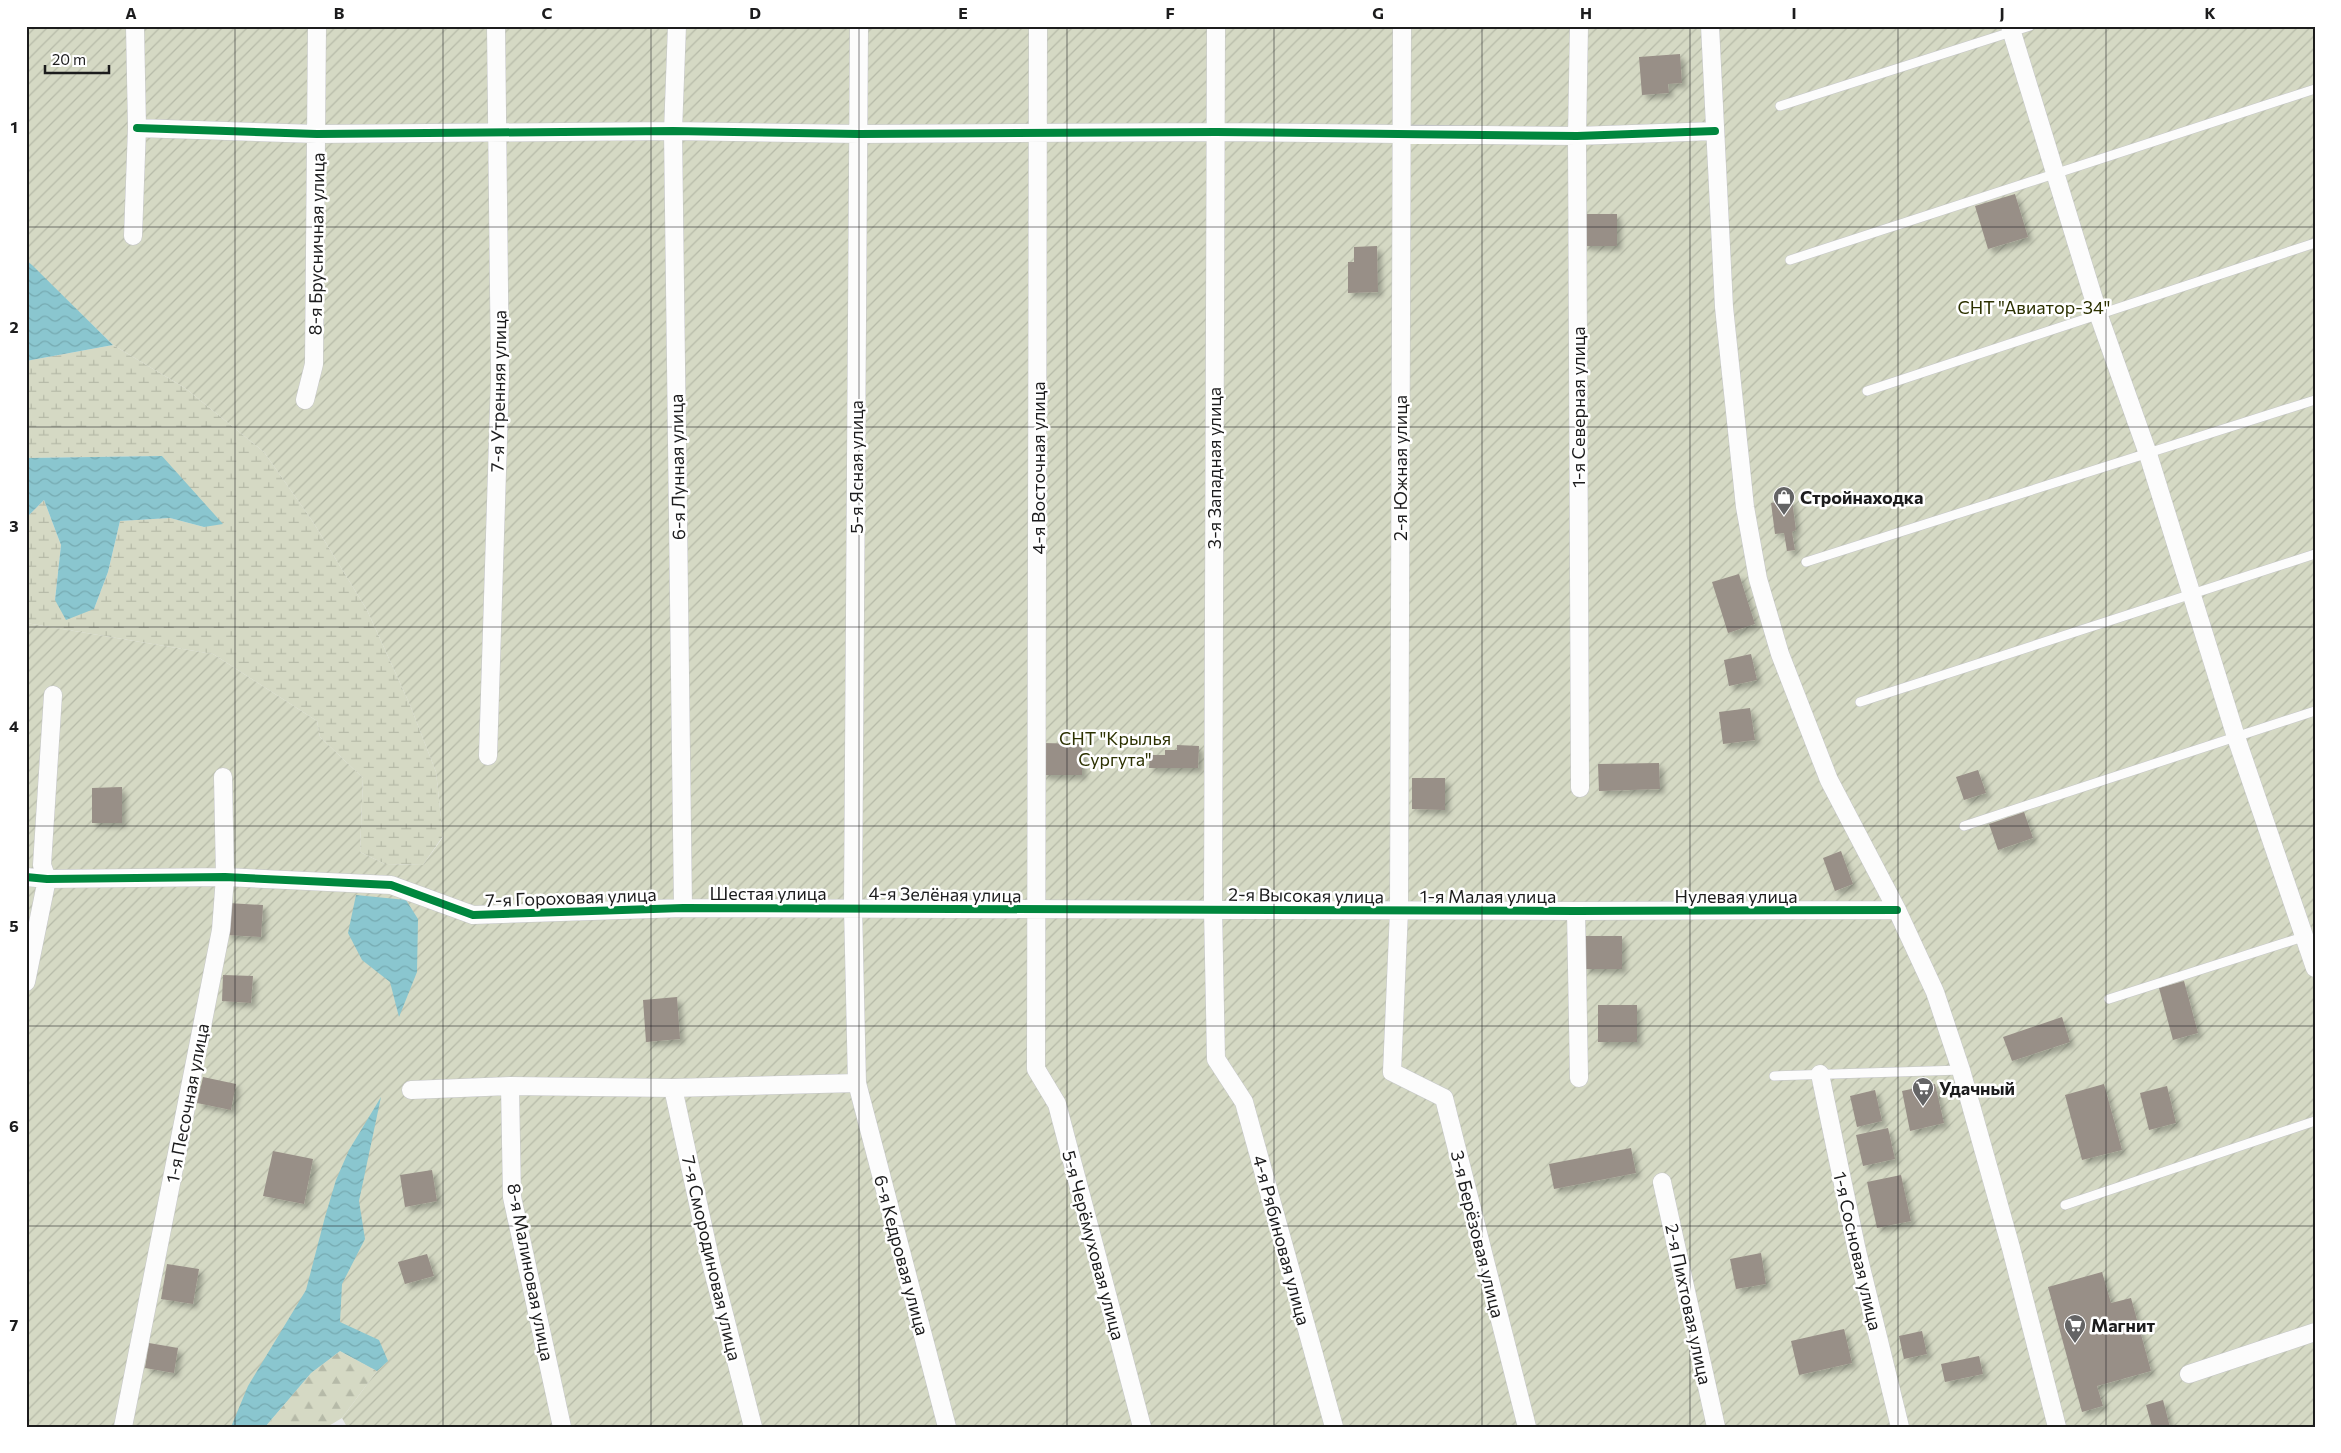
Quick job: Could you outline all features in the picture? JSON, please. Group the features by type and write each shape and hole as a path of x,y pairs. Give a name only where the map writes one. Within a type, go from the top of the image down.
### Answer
{"street":[{"path":"133,236 137,128 136,26"},
{"name":"8-я Брусничная улица","path":"305,400 314,364 317,26"},
{"name":"7-я Утренняя улица","path":"488,756 500,377 496,26"},
{"name":"6-я Лунная улица","path":"677,26 673,131 683,908"},
{"name":"5-я Ясная улица","path":"857,1082 853,907 859,26"},
{"name":"4-я Восточная улица","path":"1037,910 1038,26"},
{"name":"3-я Западная улица","path":"1216,26 1213,909 1216,1059"},
{"name":"2-я Южная улица","path":"1399,911 1402,26"},
{"name":"1-я Северная улица","path":"1579,26 1577,136 1580,788"},
{"path":"1710,26 1724,308 1745,507 1758,579 1780,654 1829,780 1897,910 1935,992 1961,1070 2011,1248 2058,1427"},
{"path":"2011,29 2098,316 2148,454 2236,737 2303,938 2314,963"},
{"path":"137,128 317,134 673,131 859,134 1216,132 1401,136 1577,136 1715,131"},
{"path":"26,982 47,879 42,865 53,694"},
{"name":"1-я Песочная улица","path":"123,1427 221,930 225,877 223,777"},
{"name":"7-я Гороховая улица","path":"26,877 47,879 225,877 390,885 474,915 683,908"},
{"name":"Шестая улица","path":"683,908 853,907"},
{"name":"4-я Зелёная улица","path":"853,907 1037,910 1036,1069"},
{"name":"2-я Высокая улица","path":"1037,910 1399,911 1392,1072"},
{"name":"Нулевая улица","path":"1576,912 1897,910"},
{"name":"1-я Малая улица","path":"1399,911 1576,912 1579,1078"},
{"name":"4-я Рябиновая улица","path":"1216,1059 1244,1102 1334,1427"},
{"name":"5-я Черёмуховая улица","path":"1036,1069 1057,1104 1142,1427"},
{"name":"3-я Берёзовая улица","path":"1392,1072 1444,1098 1527,1427"},
{"name":"1-я Сосновая улица","path":"1820,1074 1857,1251 1900,1427"},
{"path":"411,1090 510,1086 673,1088 857,1082"},
{"name":"6-я Кедровая улица","path":"857,1082 947,1427"},
{"name":"8-я Малиновая улица","path":"510,1086 512,1197 562,1427"},
{"name":"7-я Смородиновая улица","path":"673,1088 710,1263 753,1427"},
{"name":"2-я Пихтовая улица","path":"1662,1182 1716,1427"},
{"path":"2189,1374 2315,1332"}],"lane":[{"path":"1780,106 2011,29 2030,26"},
{"path":"1790,260 2315,89"},
{"path":"1867,391 2315,243"},
{"path":"1806,562 2315,400"},
{"path":"1860,702 2191,596 2315,554"},
{"path":"1964,826 2315,712"},
{"path":"2109,999 2303,938"},
{"path":"1774,1076 1961,1070"},
{"path":"2065,1205 2315,1121"}],"green space":[{"name":"CНТ \"Крылья Сургута\"","path":"26,26 2315,26 2315,1427 347,1427 342,1418 377,1371 340,1351 311,1373 265,1427 26,1427 26,623 213,654 317,721 320,737 363,778 360,852 385,864 423,865 443,837 436,772 410,705 367,610 313,522 264,452 185,388 113,345 26,260"},
{"path":"113,345 185,388 264,452 313,522 367,610 410,705 436,772 443,836 423,865 385,864 360,852 363,778 320,737 317,721 213,654 26,623 26,518 44,500 61,545 55,600 94,609 108,572 120,521 170,518 204,527 162,456 26,458 26,361"},
{"path":"340,1351 377,1371 342,1418 327,1427 265,1427 311,1373"}],"water":[{"path":"26,260 32,265 113,345 26,361"},
{"path":"162,456 223,524 204,527 170,518 120,521 108,572 94,609 66,620 55,600 61,545 44,500 26,518 26,458"},
{"path":"356,895 406,900 418,919 417,972 399,1017 390,982 362,960 348,933"},
{"path":"381,1097 359,1201 365,1239 342,1284 340,1322 379,1340 388,1361 377,1371 340,1351 311,1373 265,1427 231,1427 248,1386 306,1290 336,1180 349,1150"}],"building":[{"path":"1680,54 1682,83 1668,84 1669,93 1642,95 1639,57"},
{"path":"2015,194 2028,237 1988,249 1975,206"},
{"path":"1584,214 1617,214 1617,246 1584,246"},
{"path":"1377,246 1378,292 1348,293 1348,262 1354,262 1354,247"},
{"name":"Стройнаходка","path":"1792,500 1796,530 1792,532 1795,550 1787,551 1784,533 1775,534 1771,503"},
{"path":"1739,574 1755,624 1728,633 1712,582"},
{"path":"1751,654 1757,680 1729,686 1724,660"},
{"path":"1750,708 1755,740 1723,744 1719,712"},
{"path":"1043,743 1082,744 1082,775 1043,775"},
{"path":"1177,745 1199,746 1198,768 1149,768 1150,755 1165,755 1165,750 1177,750"},
{"path":"1659,763 1660,789 1599,791 1598,764"},
{"path":"1978,770 1986,793 1964,800 1956,777"},
{"path":"1412,778 1445,778 1445,810 1412,809"},
{"path":"122,787 122,823 92,823 92,788"},
{"path":"2024,812 2033,838 1998,850 1989,824"},
{"path":"1841,851 1853,884 1835,891 1823,858"},
{"path":"228,903 263,905 261,937 226,935"},
{"path":"1584,936 1622,936 1622,969 1584,969"},
{"path":"223,975 253,976 251,1003 222,1001"},
{"path":"2184,981 2198,1033 2173,1040 2159,988"},
{"path":"677,997 680,1039 646,1042 643,1000"},
{"path":"1598,1005 1637,1005 1637,1042 1598,1042"},
{"path":"2062,1017 2070,1042 2012,1061 2003,1037"},
{"path":"203,1077 236,1084 231,1110 197,1103"},
{"name":"Удачный","path":"1935,1084 1944,1123 1910,1131 1902,1091"},
{"path":"2104,1084 2122,1150 2082,1160 2065,1095"},
{"path":"2167,1086 2176,1123 2149,1130 2140,1093"},
{"path":"1875,1090 1882,1121 1857,1127 1850,1096"},
{"path":"1888,1128 1895,1159 1863,1166 1856,1135"},
{"path":"1631,1148 1636,1173 1554,1189 1549,1164"},
{"path":"273,1151 313,1159 304,1204 263,1196"},
{"path":"432,1170 437,1201 405,1207 400,1175"},
{"path":"1901,1175 1911,1221 1877,1228 1867,1182"},
{"path":"1761,1253 1766,1284 1736,1289 1730,1259"},
{"path":"427,1254 434,1276 405,1284 398,1262"},
{"path":"167,1264 199,1269 193,1304 161,1299"},
{"path":"2102,1272 2111,1303 2131,1298 2151,1371 2097,1386 2103,1406 2082,1412 2048,1287"},
{"path":"1844,1329 1852,1363 1799,1375 1791,1341"},
{"path":"1922,1331 1927,1354 1904,1359 1899,1336"},
{"path":"149,1343 178,1348 174,1373 145,1368"},
{"path":"1979,1356 1983,1374 1945,1382 1941,1364"},
{"path":"2163,1400 2170,1427 2152,1427 2146,1405"}],"cycle path":[{"path":"137,128 317,134 673,131 859,134 1216,132 1577,136 1715,131"},
{"path":"26,877 47,879 225,877 391,885 473,915 683,908 1576,911 1897,910"}],"place":[{"name":"Стройнаходка","path":"1784,516"},
{"name":"Удачный","path":"1923,1107"},
{"name":"Магнит","path":"2075,1344"}],"park label":[{"name":"СНТ \"Авиатор-34\"","path":"2034,307"}]}
